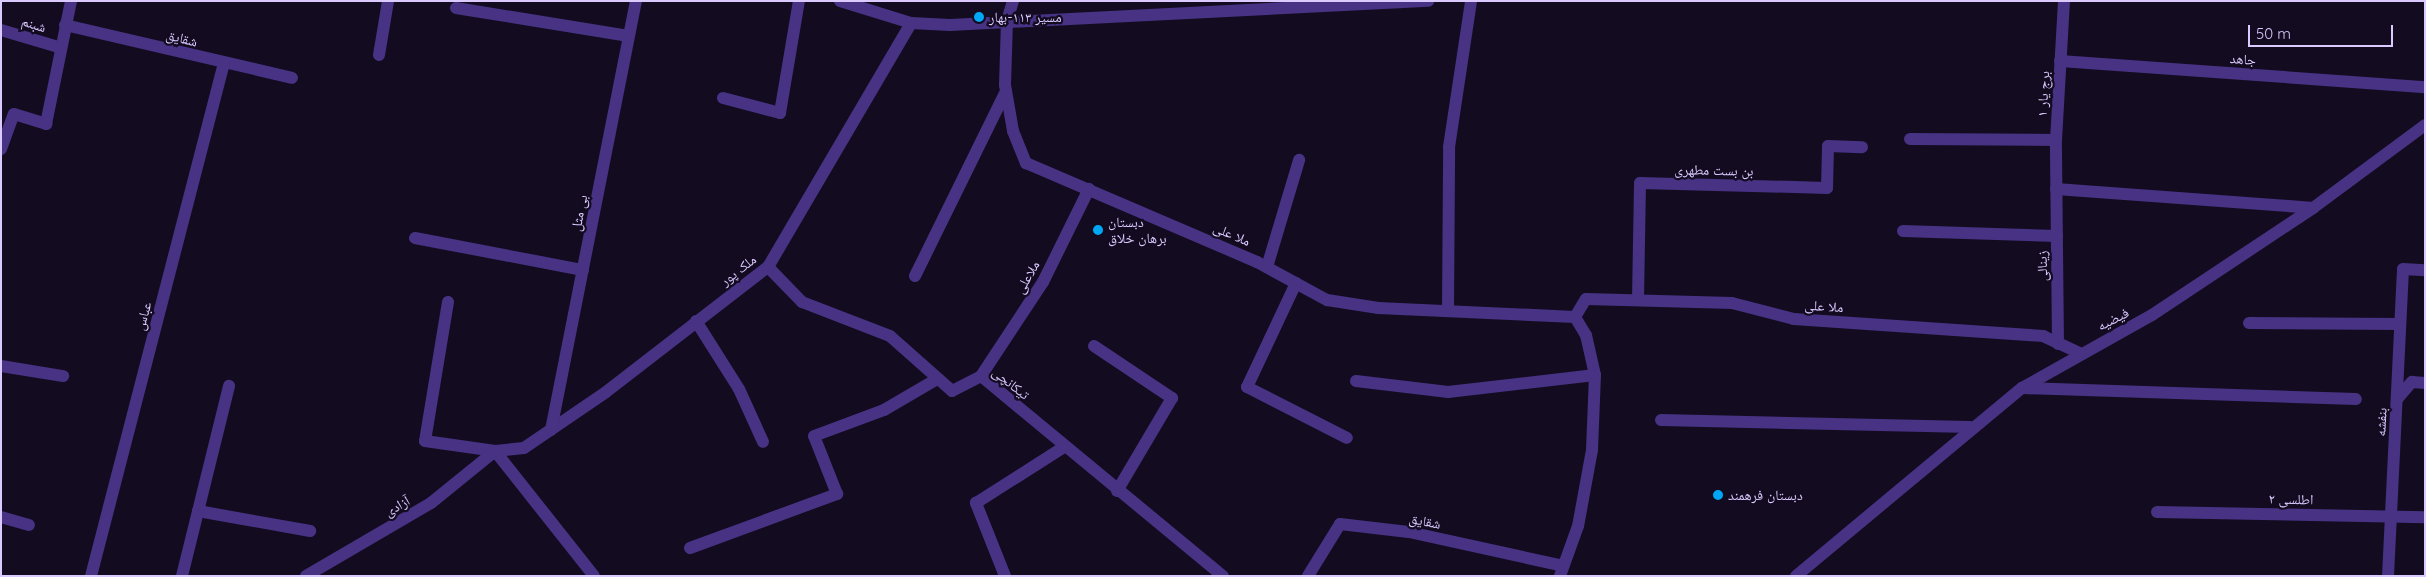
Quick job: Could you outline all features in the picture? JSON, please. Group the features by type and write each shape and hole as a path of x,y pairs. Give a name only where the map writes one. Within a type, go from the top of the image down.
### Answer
{"street":[{"path":"1,149 8,112 46,124 58,47 71,1"},
{"path":"379,55 388,1"},
{"name":"بی مثل","path":"551,430 636,1"},
{"path":"723,98 780,113 799,1"},
{"path":"840,1 911,24 1007,21 1229,6 1428,1"},
{"name":"ملا علی","path":"1012,1 1007,21 1006,91 1012,132 1026,163 1267,267 1327,300 1378,308 1448,309 1575,317 1586,299 1732,303 1794,319 2043,336 2080,353"},
{"path":"1448,309 1449,147 1471,1"},
{"name":"برج یار ۱","path":"2056,189 2056,140 2064,1"},
{"path":"456,8 629,36"},
{"name":"ملک پور","path":"448,302 425,442 495,451 524,448 551,430 768,266 911,24"},
{"name":"شقایق","path":"65,25 292,78"},
{"name":"شبنم","path":"1,30 58,47"},
{"name":"جاهد","path":"2060,61 2425,87"},
{"name":"عباس","path":"91,576 224,63"},
{"path":"915,276 1006,91"},
{"name":"فیضیه","path":"1796,576 1970,427 2022,388 2080,353 2152,315 2313,208 2425,125"},
{"path":"1910,139 2056,140"},
{"name":"بن بست مطهری","path":"1638,299 1640,183 1827,188 1828,146 1862,147"},
{"path":"1267,267 1299,160"},
{"name":"ملاعلی","path":"981,376 1043,282 1089,189"},
{"path":"2056,189 2313,208"},
{"name":"زینالی","path":"2056,189 2058,344"},
{"path":"1902,231 2057,236"},
{"path":"415,238 583,270"},
{"name":"تیکانچی","path":"768,266 802,302 890,336 952,392 981,376 1117,491 1223,576"},
{"name":"بنفشه","path":"2388,576 2403,269 2425,270"},
{"path":"1296,284 1247,387 1347,438"},
{"path":"1562,571 1578,526 1592,450 1595,375 1586,335 1575,317"},
{"path":"696,321 739,389 764,442"},
{"path":"2249,323 2400,324"},
{"path":"1094,346 1172,398 1117,491"},
{"path":"2,368 63,376"},
{"path":"1356,381 1448,392 1595,375"},
{"path":"690,548 837,494 814,436 884,410 938,379"},
{"path":"2397,399 2412,382 2425,383"},
{"path":"182,576 229,386"},
{"path":"2022,388 2356,399"},
{"path":"1661,420 1970,427"},
{"path":"1005,576 976,503 1064,447"},
{"path":"495,451 594,576"},
{"name":"آزادی","path":"306,576 431,503 495,451"},
{"path":"198,511 310,531"},
{"name":"اطلسی ۲","path":"2157,512 2425,517"},
{"path":"1,517 30,525"},
{"name":"شقایق","path":"1308,576 1340,524 1409,532 1562,571"},
{"name":"فیضیه","path":"1808,576 1826,552"}],"place":[{"name":"مسیر ۱۱۳-بهار","path":"979,17"},
{"name":"دبستان برهان خلاق","path":"1098,230"},
{"name":"دبستان فرهمند","path":"1718,495"}]}
